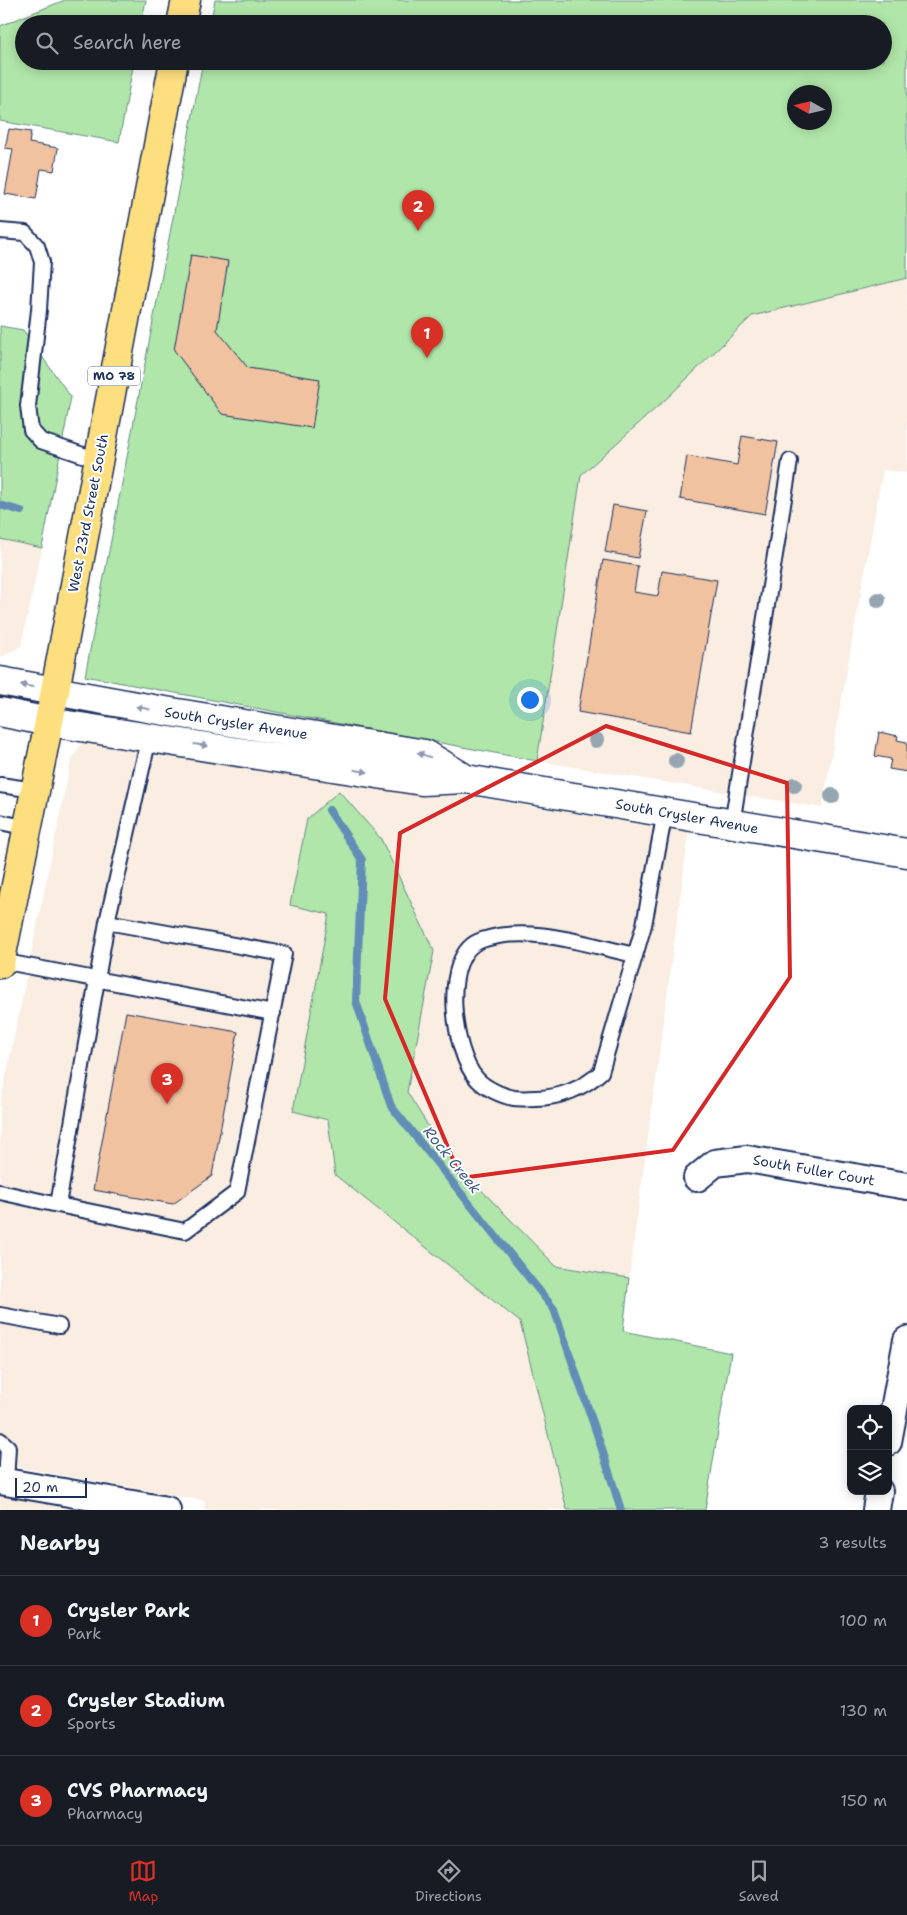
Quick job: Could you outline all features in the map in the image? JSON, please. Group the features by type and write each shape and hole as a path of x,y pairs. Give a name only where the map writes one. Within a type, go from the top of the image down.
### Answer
{"main road":[{"path":"183,15 186,0"},
{"name":"West 23rd Street South","path":"0,962 5,916 28,828 49,722 172,70"},
{"name":"South Crysler Avenue","path":"0,681 153,709 425,754 466,779"},
{"name":"South Crysler Avenue","path":"0,712 49,722 422,781 466,779 907,853"}],"street":[{"name":"South Fuller Court","path":"697,1178 715,1163 747,1158 907,1186"},
{"path":"892,1421 907,1340"},
{"path":"3,1481 167,1510"},
{"path":"876,1510 878,1495"}],"lane":[{"path":"0,231 25,233 37,246 42,262 39,310 28,406 31,430 41,441 98,460"},
{"path":"732,824 790,461"},
{"path":"58,1205 107,922 149,738"},
{"path":"0,784 35,790"},
{"path":"635,955 557,938 533,935 497,936 481,940 470,946 463,955 458,967 454,995 456,1026 465,1062 478,1080 496,1092 513,1098 543,1098 570,1092 589,1084 601,1072 644,925 665,812"},
{"path":"0,822 28,828"},
{"path":"0,1192 185,1231 237,1192 284,954 107,922"},
{"path":"0,962 272,1013"},
{"path":"0,1315 58,1326"},
{"path":"0,1440 8,1447 3,1481"}],"highlighted area":[{"path":"606,726 787,783 790,977 673,1150 461,1178 385,999 400,833"}],"shaded area":[{"path":"907,278 907,473 883,470 822,808 537,761 581,475 665,400 752,316"},
{"path":"0,539 42,548 21,646 4,656 0,656"},
{"path":"94,736 689,832 629,1278 556,1266 445,1153 407,1092 434,951 307,819 290,905 329,914 293,1111 328,1120 335,1175 520,1322 567,1510 204,1510 205,1501 0,1464 0,1105 71,761 81,744"},
{"path":"0,1495 74,1510 0,1510"}],"green space":[{"path":"65,0 146,0 143,15 28,15"},
{"path":"215,0 907,0 907,278 752,316 665,400 581,475 537,761 85,676 201,70 892,70 892,15 212,15"},
{"path":"15,20 15,70 132,70 119,142 0,121 0,26"},
{"path":"0,326 23,330 71,397 42,548 0,539"},
{"path":"339,791 381,839 434,951 407,1092 445,1153 556,1266 629,1278 623,1331 731,1353 705,1510 567,1510 520,1322 335,1175 328,1120 293,1111 329,914 290,905 307,819"}],"building":[{"path":"9,129 31,132 29,143 58,148 54,171 41,169 36,199 5,194 13,149 5,148"},
{"path":"191,255 228,261 217,330 248,368 320,379 312,428 222,414 174,350"},
{"path":"742,436 778,442 765,514 680,499 687,456 737,465"},
{"path":"613,505 647,511 638,558 605,552"},
{"path":"603,560 638,566 634,592 658,596 662,571 717,580 691,732 578,712"},
{"path":"879,732 898,736 897,740 907,742 907,772 889,769 891,759 875,756"},
{"path":"126,1012 238,1032 212,1176 173,1204 93,1190"}],"waterway":[{"name":"Rock Creek","path":"0,505 21,511"},
{"name":"Rock Creek","path":"329,810 362,860 356,1001 391,1106 554,1309 621,1510"}],"place":[{"name":"Crysler Stadium","path":"418,231"},
{"name":"Crysler Park","path":"427,358"},
{"name":"CVS Pharmacy","path":"167,1104"}]}
